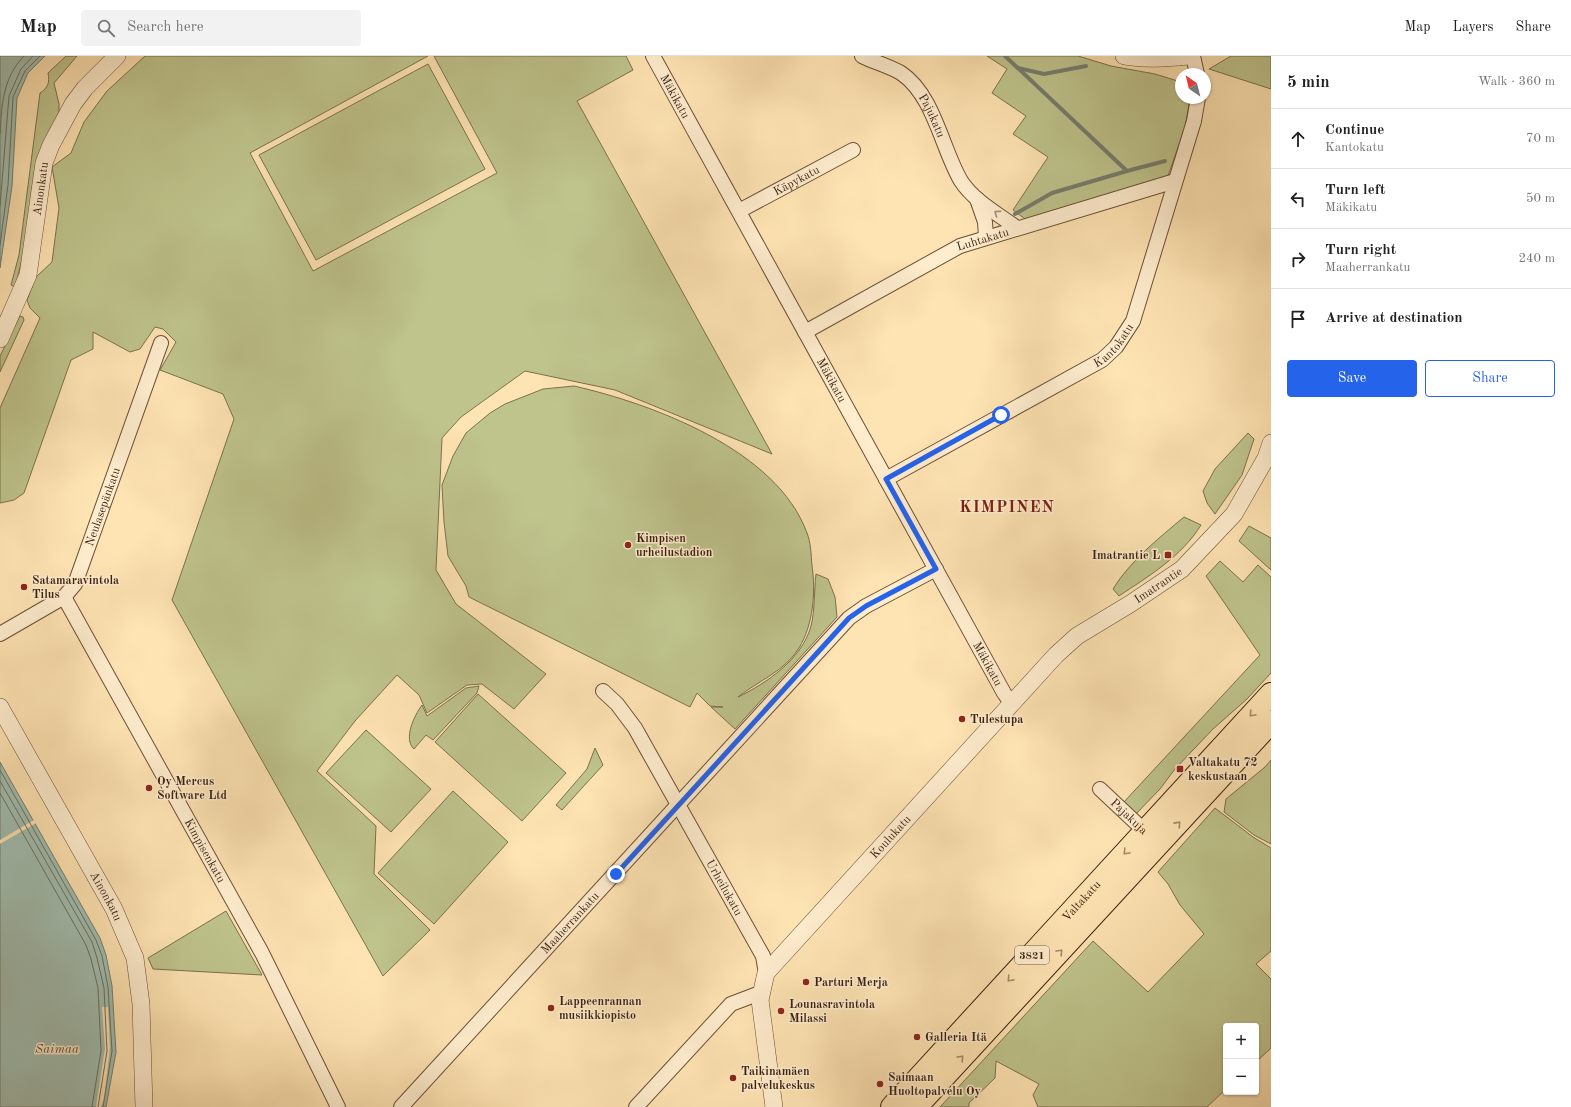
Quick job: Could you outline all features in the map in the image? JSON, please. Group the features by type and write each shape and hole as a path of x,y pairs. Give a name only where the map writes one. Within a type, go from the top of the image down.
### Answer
{"main road":[{"name":"Valtakatu","path":"916,1107 1153,838 1271,694"},
{"name":"Valtakatu","path":"892,1107 1153,838 1271,722"}],"street":[{"name":"Ainonkatu","path":"0,339 28,275 44,163 51,145 73,104 85,88 117,56"},
{"name":"Mäkikatu","path":"653,56 936,569 1013,702"},
{"name":"Pajukatu","path":"862,56 901,74 919,92 930,109 962,182 977,199 1017,228"},
{"path":"1124,56 1165,59 1188,56"},
{"path":"1193,56 1196,68"},
{"name":"Kantokatu","path":"886,479 1102,360 1116,347 1133,321 1194,121 1197,104"},
{"name":"Käpykatu","path":"739,211 853,150"},
{"name":"Luhtakatu","path":"805,332 960,246 1175,181"},
{"name":"Pajukatu","path":"977,199 985,222 986,237"},
{"name":"Neulasepänkatu","path":"0,634 64,597 75,584 161,343"},
{"name":"Imatrantie","path":"1013,702 1056,655 1077,636 1130,604 1182,569 1234,514 1266,458 1271,443"},
{"name":"Maaherrankatu","path":"401,1107 849,618 866,606 936,569"},
{"name":"Kimpisenkatu","path":"64,597 262,953 338,1107"},
{"name":"Urheilukatu","path":"603,691 617,704 635,728 763,956 766,973 760,994 774,1107"},
{"name":"Koulukatu","path":"766,973 1013,702"},
{"name":"Ainonkatu","path":"0,707 114,909 135,958 141,1004 144,1107"},
{"name":"Pajakuja","path":"1100,789 1153,838"},
{"path":"636,1107 731,1004 760,994"}],"green space":[{"path":"66,56 77,56 54,83 59,104 59,113 15,287 11,285 19,255 40,93 48,84 48,73"},
{"path":"145,56 428,56 250,153 313,271 497,173 434,56 626,56 633,70 577,101 772,454 615,390 525,371 461,417 442,438 436,570 456,604 546,674 514,709 482,684 467,685 427,713 419,695 397,675 355,721 317,771 376,826 374,874 430,930 383,976 172,600 234,419 223,394 160,370 176,342 163,329 155,327 140,349 130,352 93,332 93,349 71,360 24,493 14,500 0,503 0,408 40,318 30,308 27,300 36,277 52,262 59,208 52,167 71,153 84,122 107,91"},
{"path":"987,56 1078,56 1111,66 1155,74 1175,80 1175,104 1189,104 1185,127 1168,176 1025,219 1013,210 1048,157 1013,134 1026,116 992,93 1007,69"},
{"path":"1231,56 1271,56 1271,89 1211,70 1211,68"},
{"path":"428,64 485,169 316,260 259,155"},
{"path":"20,316 23,317 24,320 0,372 0,356"},
{"name":"Kimpisen urheilustadion","path":"574,386 640,405 675,419 709,435 741,455 769,478 792,504 807,533 811,549 814,587 810,619 804,639 793,656 786,663 738,697 760,685 782,669 800,649 811,626 816,574 828,579 835,597 837,617 735,729 711,707 723,707 710,706 697,693 690,707 469,597 466,586 448,556 442,485 453,456 466,433 490,413 505,404 543,389"},
{"path":"1248,433 1254,439 1242,475 1215,514 1207,503 1203,491 1215,469"},
{"path":"1184,517 1201,525 1193,536 1175,556 1164,565 1119,596 1113,589 1136,559"},
{"path":"1249,526 1271,538 1271,570 1239,541"},
{"path":"1220,561 1243,582 1258,565 1271,577 1271,673 1247,699 1213,729 1175,769 1160,789 1135,815 1123,803 1260,655 1206,576"},
{"path":"479,686 477,693 433,740 426,735 414,749 409,739 411,727 422,705 427,716 466,688"},
{"path":"478,694 566,773 522,821 435,742"},
{"path":"366,730 431,789 391,832 326,773"},
{"path":"595,748 603,765 562,810 556,805 587,769"},
{"path":"1271,760 1271,844 1254,835 1224,812 1226,799 1265,767"},
{"path":"453,791 508,842 434,924 378,873"},
{"path":"1215,808 1253,837 1271,848 1271,951 1256,964 1271,979 1271,1048 1259,1059 1259,1023 1223,1023 1223,1092 1207,1107 1038,1107 1033,1095 1039,1084 996,1061 995,1078 969,1103 969,1107 940,1107 1093,941 1148,992 1204,934 1180,905 1168,884 1158,872"},
{"path":"226,911 262,975 153,969 148,958"}],"water":[{"path":"0,56 45,56 28,73 17,98 12,186 0,268"},
{"name":"Saimaa","path":"0,762 100,938 106,955 112,986 116,1052 106,1107 0,1107"}],"pier":[{"path":"34,820 36,823 0,844 0,840"},
{"path":"102,1007 108,1007 110,1048 104,1099 101,1107 96,1107 105,1048"}],"waterway":[{"path":"1005,56 1127,171 1052,193 1015,214"},
{"path":"1018,68 1044,74 1086,66"},
{"path":"1127,171 1165,161"}],"place":[{"name":"Kimpisen urheilustadion","path":"628,545"},
{"name":"Imatrantie L","path":"1168,555"},
{"name":"Satamaravintola Tilus","path":"24,587"},
{"name":"Tulestupa","path":"962,719"},
{"name":"Valtakatu 72 keskustaan","path":"1180,769"},
{"name":"Oy Mercus Software Ltd","path":"149,788"},
{"name":"Parturi Merja","path":"806,982"},
{"name":"Lappeenrannan musiikkiopisto","path":"551,1008"},
{"name":"Lounasravintola Milassi","path":"781,1011"},
{"name":"Galleria Itä","path":"917,1037"},
{"name":"Taikinamäen palvelukeskus","path":"733,1078"},
{"name":"Saimaan Huoltopalvelu Oy","path":"880,1084"}],"district":[{"name":"KIMPINEN","path":"1007,506"}],"route":[{"path":"616,874 849,618 866,606 936,569 886,479 1001,415"}]}
